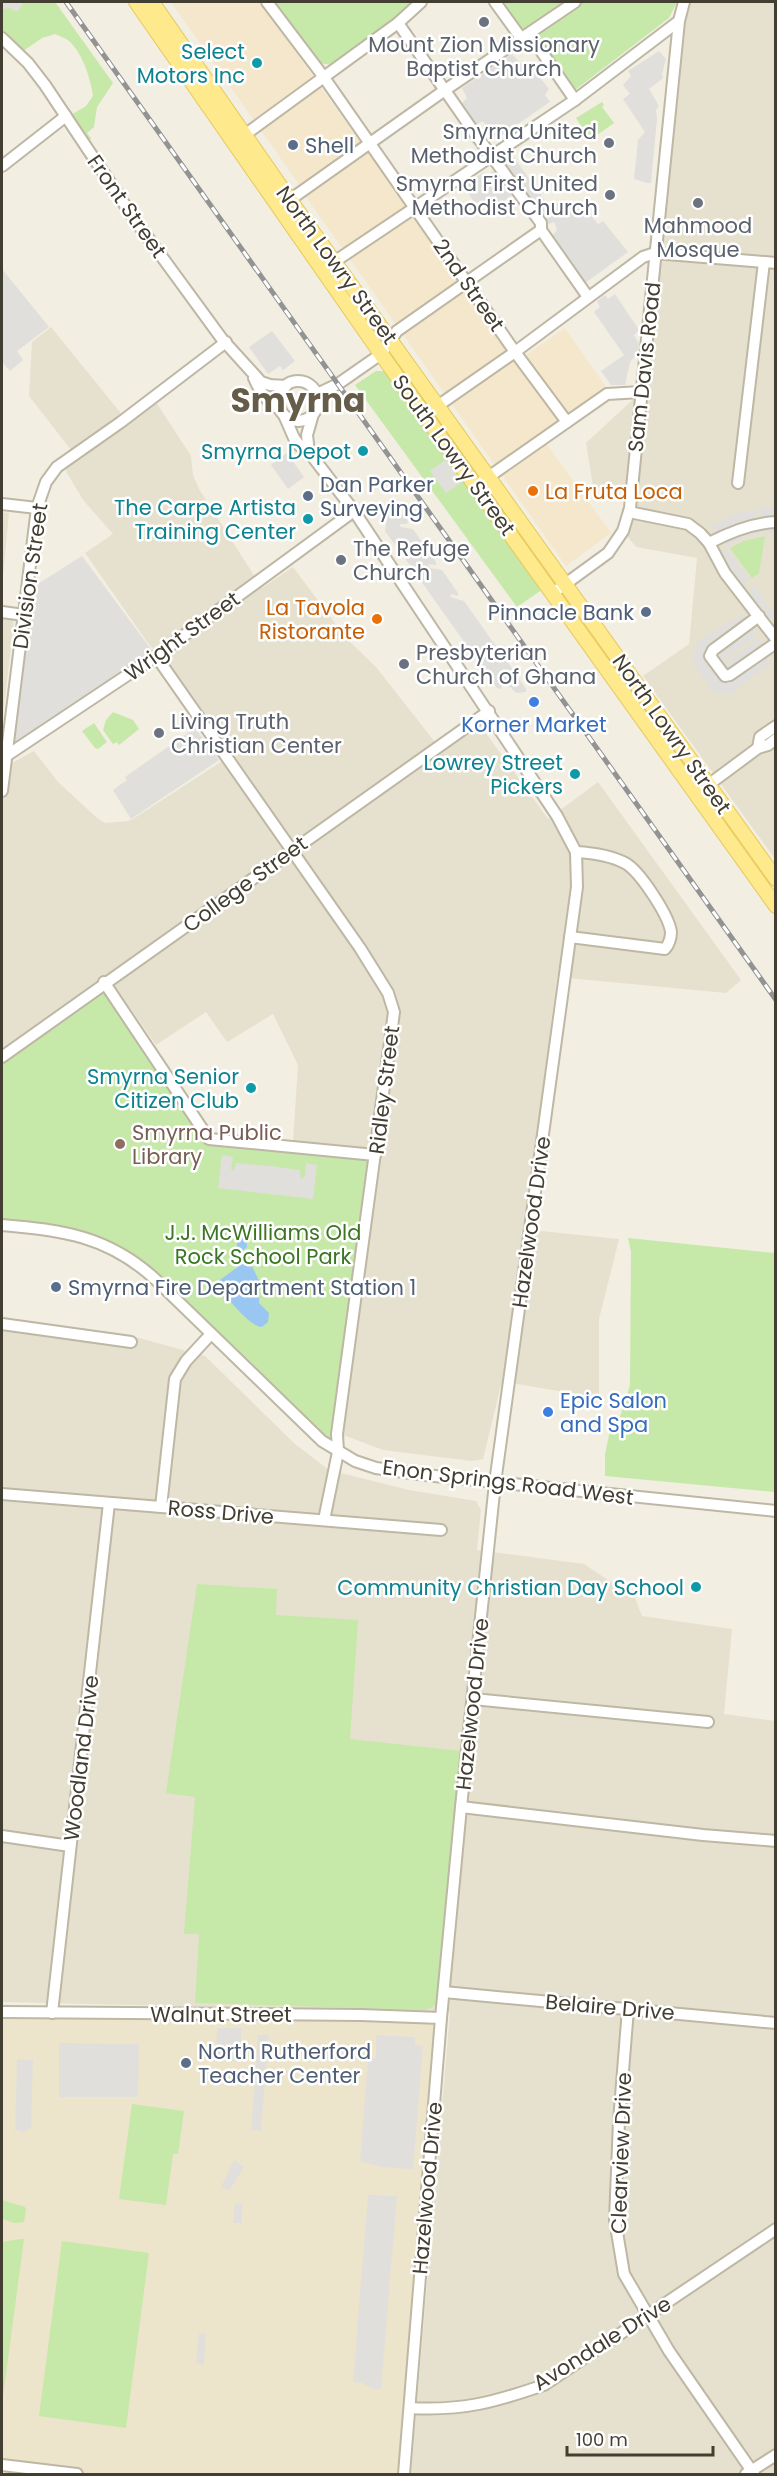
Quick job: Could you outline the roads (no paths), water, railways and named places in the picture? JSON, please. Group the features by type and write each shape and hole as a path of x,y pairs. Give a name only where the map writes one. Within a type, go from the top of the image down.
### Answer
{"main road":[{"name":"South Lowry Street","path":"136,2 239,139 328,266 381,354 477,485 776,906"},
{"path":"152,2 239,139"},
{"name":"North Lowry Street","path":"328,266 390,340 438,405 776,879"}],"street":[{"name":"2nd Street","path":"267,2 323,76 515,352 567,422"},
{"path":"239,139 398,23 421,2"},
{"path":"495,2 521,38 539,48 575,100"},
{"path":"284,204 370,142 575,2"},
{"name":"Sam Davis Road","path":"553,593 608,553 623,531 629,512 679,21 684,2"},
{"path":"328,266 575,100 679,21"},
{"path":"398,23 541,223 541,230 588,297"},
{"name":"Front Street","path":"2,38 28,63 129,211 253,375 265,398 283,413 294,438 309,452 354,511 489,711"},
{"path":"2,166 66,116"},
{"path":"309,452 307,435 318,405 317,394 338,384 381,354 397,331 541,230"},
{"path":"426,414 515,352 643,257 655,253 776,263"},
{"path":"738,483 764,262"},
{"name":"Division Street","path":"2,791 37,508 45,482 57,467 121,422 226,342"},
{"name":"Front Street","path":"253,375 270,385 286,386 301,381 311,385 317,394"},
{"path":"286,386 280,395 283,413 299,420 313,414"},
{"path":"477,485 607,394 641,392"},
{"path":"2,504 37,508"},
{"name":"Wright Street","path":"6,756 156,656 354,511"},
{"path":"629,512 688,524 700,533 709,543 725,573 759,616 776,641 730,675 725,676 710,656 713,650 759,616"},
{"path":"709,543 760,523 776,522"},
{"path":"2,612 24,615"},
{"name":"Ridley Street","path":"156,656 365,957 388,993 394,1012 337,1434 338,1452 324,1520"},
{"name":"College Street","path":"2,1057 104,982 489,711"},
{"name":"Hazelwood Drive","path":"404,2475 441,2018 495,1483 577,887 576,852 557,816 520,763 489,711"},
{"path":"758,748 760,737 776,726"},
{"path":"696,794 758,748 776,739"},
{"path":"570,937 665,949 670,942 671,932 642,879 627,864 601,854 576,852"},
{"path":"104,982 171,1080 204,1134 212,1141 375,1155"},
{"name":"Enon Springs Road West","path":"2,1225 65,1232 85,1237 116,1250 146,1270 313,1434 355,1461 376,1467 495,1483 776,1511"},
{"path":"2,1324 131,1342"},
{"path":"161,1507 175,1379 186,1361 212,1334"},
{"name":"Ross Drive","path":"2,1494 441,1530"},
{"name":"Woodland Drive","path":"52,2013 109,1503"},
{"path":"473,1699 708,1722"},
{"path":"461,1807 703,1835 776,1840"},
{"path":"2,1836 70,1845"},
{"name":"Belaire Drive","path":"444,1992 776,2023"},
{"name":"Clearview Drive","path":"628,2009 619,2121 615,2220 624,2274 669,2351 751,2473"},
{"name":"Walnut Street","path":"2,2012 360,2015 441,2018"},
{"name":"Avondale Drive","path":"410,2408 442,2410 469,2407 501,2400 544,2385 776,2229"},
{"path":"751,2473 776,2455"},
{"path":"2,2465 76,2475"}],"water":[{"path":"241,1225 247,1247 241,1252 242,1264 252,1266 260,1283 259,1303 269,1313 268,1322 262,1327 245,1317 219,1286 220,1280 239,1266 237,1246 238,1226"}],"railway":[{"path":"66,2 776,1000"}],"place":[{"name":"Mount Zion Missionary Baptist Church","path":"484,22"},
{"name":"Select Motors Inc","path":"257,63"},
{"name":"Smyrna United Methodist Church","path":"609,143"},
{"name":"Shell","path":"293,145"},
{"name":"Smyrna First United Methodist Church","path":"610,195"},
{"name":"Mahmood Mosque","path":"698,203"},
{"name":"Smyrna Depot","path":"363,451"},
{"name":"La Fruta Loca","path":"533,491"},
{"name":"Dan Parker Surveying","path":"308,496"},
{"name":"The Carpe Artista Training Center","path":"308,519"},
{"name":"The Refuge Church","path":"341,560"},
{"name":"Pinnacle Bank","path":"646,612"},
{"name":"La Tavola Ristorante","path":"377,619"},
{"name":"Presbyterian Church of Ghana","path":"404,664"},
{"name":"Korner Market","path":"534,702"},
{"name":"Living Truth Christian Center","path":"159,733"},
{"name":"Lowrey Street Pickers","path":"575,774"},
{"name":"Smyrna Senior Citizen Club","path":"251,1088"},
{"name":"Smyrna Public Library","path":"120,1144"},
{"name":"Smyrna Fire Department Station 1","path":"56,1287"},
{"name":"Epic Salon and Spa","path":"548,1412"},
{"name":"Community Christian Day School","path":"696,1587"},
{"name":"North Rutherford Teacher Center","path":"186,2063"}],"district":[{"name":"Smyrna","path":"298,400"}],"park label":[{"name":"J.J. McWilliams Old Rock School Park","path":"263,1244"}]}
